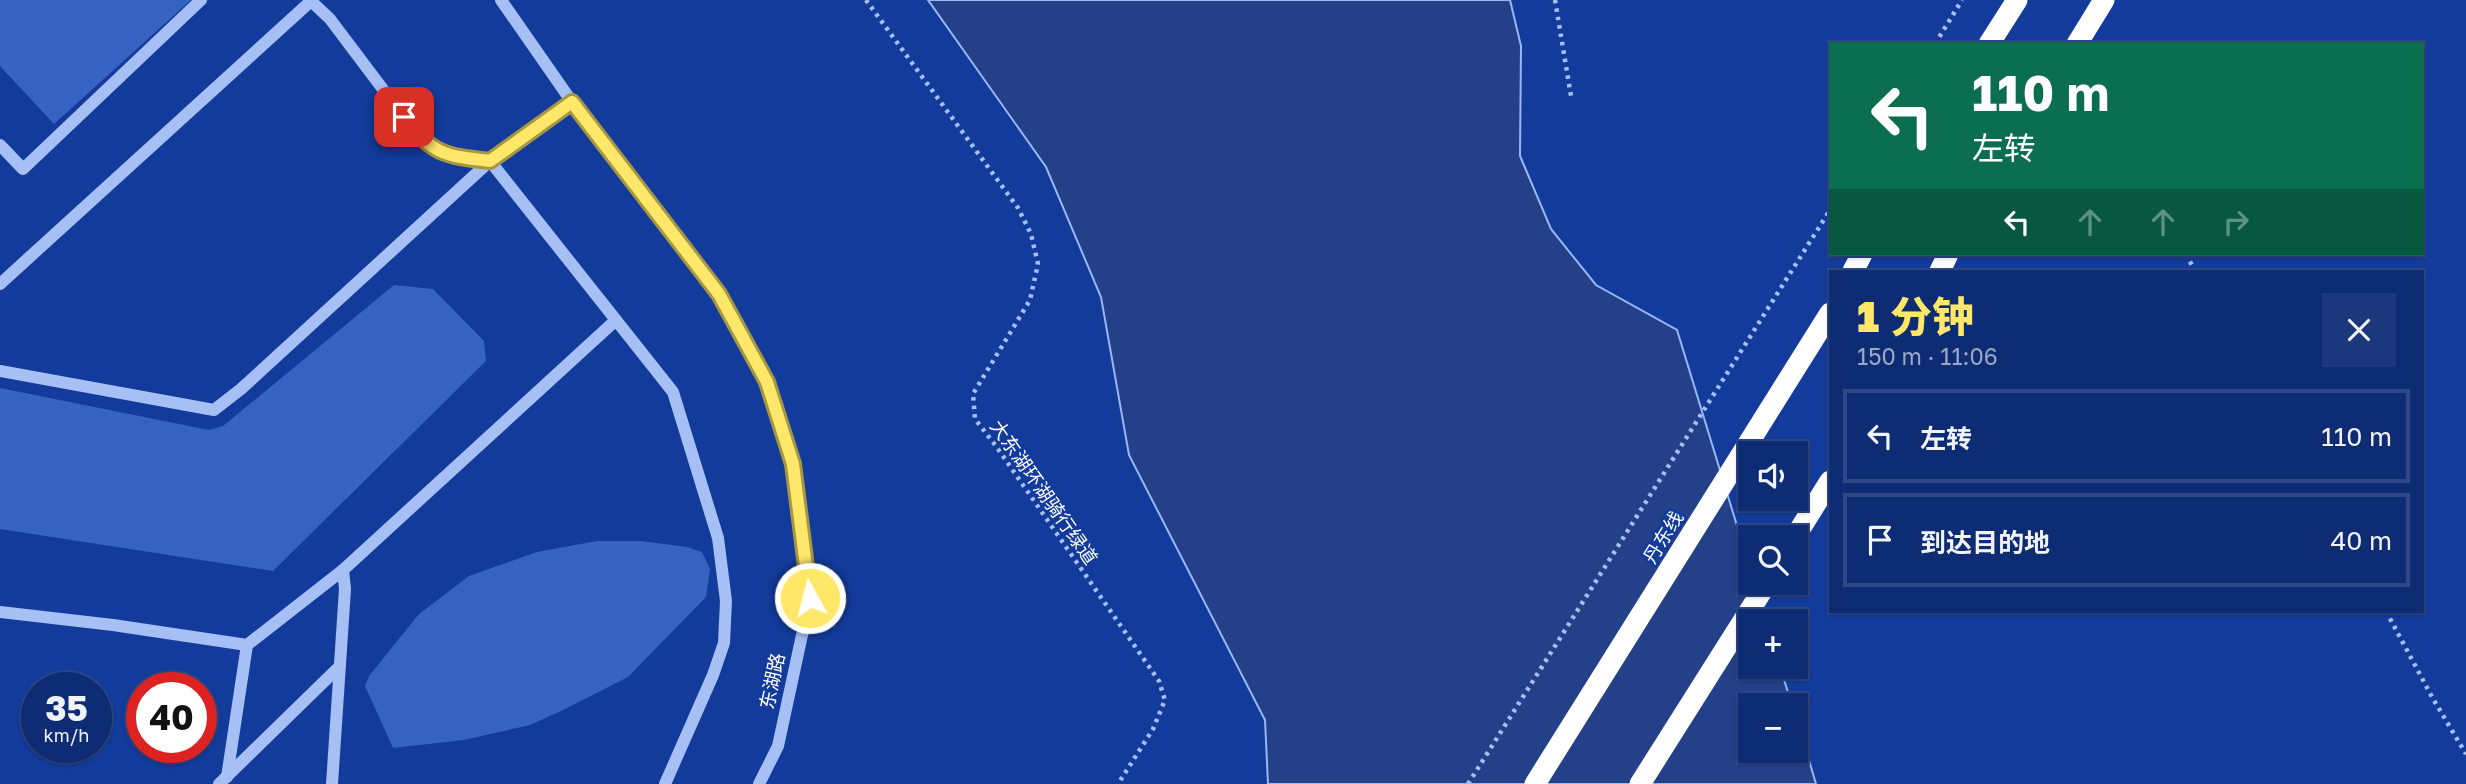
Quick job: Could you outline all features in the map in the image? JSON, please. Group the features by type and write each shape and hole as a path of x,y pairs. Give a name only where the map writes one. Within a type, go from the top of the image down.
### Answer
{"highway":[{"path":"1990,42 2017,0"},
{"path":"2078,42 2104,0"},
{"name":"丹东线","path":"1535,784 1829,316"},
{"path":"1802,525 1829,483"},
{"path":"1640,784 1759,595"}],"street":[{"path":"0,145 23,169 201,0"},
{"path":"0,284 312,0 330,19 419,137 449,156 490,161 673,392 718,538 726,601 724,643 713,675 665,784"},
{"name":"东湖路","path":"501,0 572,102 719,294 767,382 793,464 810,598 778,746 759,784"},
{"path":"0,371 214,410 241,389 490,161 572,102"},
{"path":"224,781 247,645 343,570 617,320"},
{"path":"332,784 345,589 343,570"},
{"path":"0,612 247,645"},
{"path":"224,781 339,667"}],"path":[{"name":"大东湖环湖骑行绿道","path":"866,0 1018,208 1031,234 1038,264 1030,300 973,394 975,419 1159,681 1165,700 1153,729 1118,784"},
{"path":"1555,0 1571,96"},
{"path":"1936,42 1962,0"},
{"path":"1468,784 1829,212"},
{"path":"2387,613 2466,754"}],"water":[{"path":"928,0 1510,0 1521,46 1520,156 1551,229 1596,285 1677,330 1738,529 1738,595 1758,595 1763,609 1738,609 1738,679 1784,679 1788,693 1738,693 1738,763 1808,763 1808,757 1816,784 1268,784 1265,720 1129,455 1101,297 1046,167"}],"building":[{"path":"0,0 191,0 54,124 0,66"},
{"path":"394,285 433,289 484,341 486,361 273,571 0,529 0,388 209,430 223,426"},
{"path":"597,541 641,541 687,547 702,552 710,569 706,597 628,677 561,711 530,725 464,740 393,748 365,686 369,676 419,614 469,576 537,552"}],"route":[{"path":"404,117 419,137 449,156 490,161 572,102 719,294 767,382 793,464 810,598"}]}
